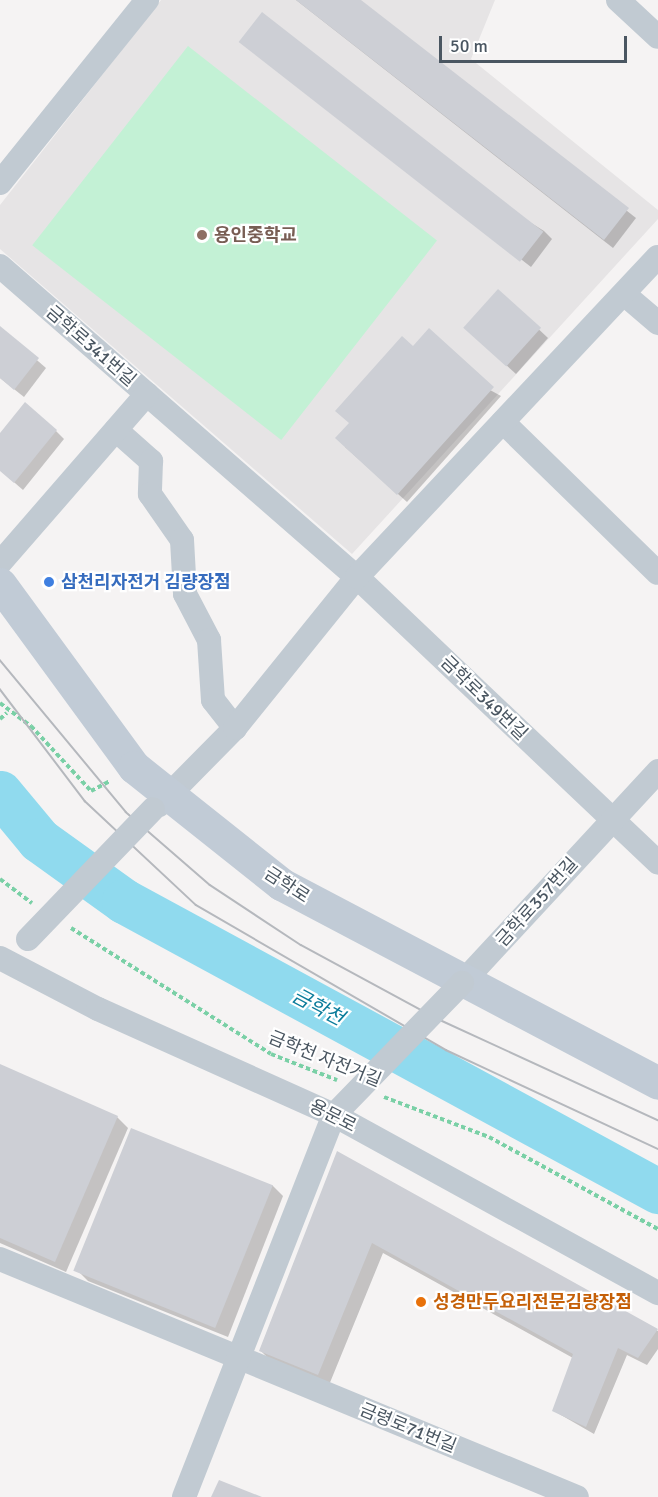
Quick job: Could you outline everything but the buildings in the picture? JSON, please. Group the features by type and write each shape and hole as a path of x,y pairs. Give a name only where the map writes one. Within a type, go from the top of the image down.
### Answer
{"main road":[{"name":"금학로","path":"0,584 162,803 281,884 462,984 658,1083"}],"street":[{"path":"0,183 147,0"},
{"path":"618,0 658,38"},
{"path":"1,962 28,939 235,728 357,577 658,257"},
{"name":"금학로341번길","path":"0,267 147,394 0,563"},
{"path":"624,294 658,323"},
{"name":"금학로349번길","path":"147,394 357,577 612,820"},
{"path":"503,422 658,573"},
{"path":"116,430 151,461 150,494 182,540 185,594 209,640 213,700 235,728"},
{"name":"금학로357번길","path":"334,1115 462,984 658,771"},
{"path":"612,820 658,863"},
{"name":"용문로","path":"1,962 334,1115 658,1293"},
{"path":"184,1497 334,1115"},
{"name":"금령로71번길","path":"0,1259 239,1360 577,1497"}],"path":[{"path":"0,703 7,713 31,726 91,791 134,767"},
{"path":"0,719 7,713"},
{"path":"0,879 41,909"},
{"name":"금학천 자전거길","path":"61,921 271,1054 347,1083"},
{"name":"금학천 자전거길","path":"380,1096 489,1137 658,1229"}],"shaded area":[{"path":"161,0 495,0 471,59 658,210 658,219 352,554 0,249 0,205"}],"green space":[{"path":"188,46 437,241 281,440 32,245"}],"waterway":[{"name":"금학천","path":"0,793 39,840 124,901 658,1191"}],"tram line":[{"path":"0,660 126,812 210,885 301,945 438,1019 658,1120"},
{"path":"0,689 85,801 196,905 446,1050 658,1149"}],"place":[{"name":"용인중학교","path":"202,235"},
{"name":"삼천리자전거 김량장점","path":"49,582"},
{"name":"성경만두요리전문김량장점","path":"421,1302"}]}
